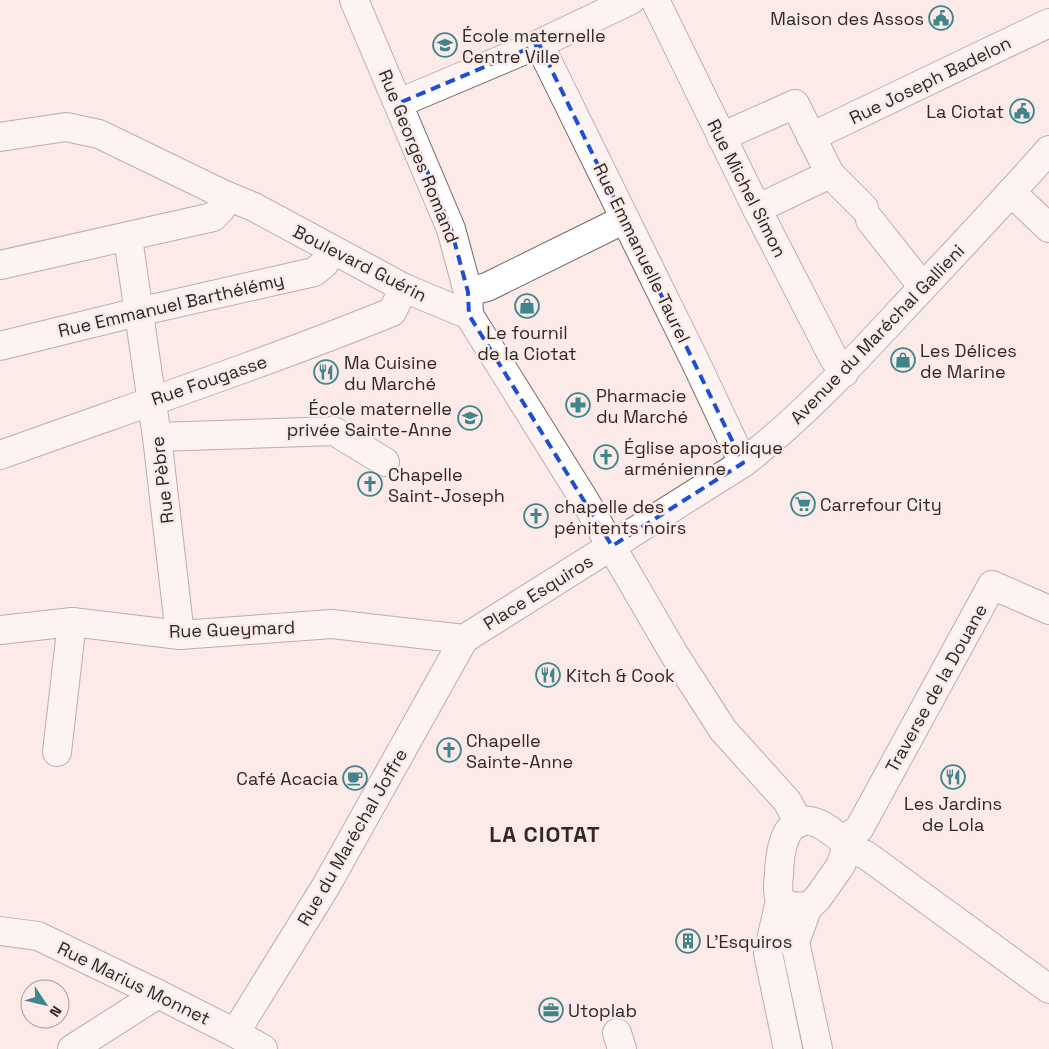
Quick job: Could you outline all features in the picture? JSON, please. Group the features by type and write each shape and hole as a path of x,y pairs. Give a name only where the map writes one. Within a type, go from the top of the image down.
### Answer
{"street":[{"name":"Rue Georges Romand","path":"354,0 399,102 451,229 468,304"},
{"path":"399,102 539,44 631,0"},
{"name":"Rue Michel Simon","path":"655,0 757,209 833,357 844,372"},
{"name":"Rue Joseph Badelon","path":"811,136 1049,23"},
{"name":"Rue Emmanuelle Taurel","path":"539,44 742,463"},
{"path":"721,138 795,104 830,174 867,214 923,287"},
{"name":"Boulevard Guérin","path":"0,137 66,127 99,134 227,196 254,207 404,288 468,304"},
{"name":"Avenue du Maréchal Gallieni","path":"612,546 742,463 777,436 844,372 1049,150"},
{"path":"757,209 830,174"},
{"path":"1012,192 1049,228"},
{"path":"0,265 213,217 221,209 227,196"},
{"path":"625,219 487,287 468,304 674,654 723,730 756,769 787,801 798,823"},
{"name":"Rue Pèbre","path":"130,236 129,245 157,437 180,635"},
{"name":"Rue Emmanuel Barthélémy","path":"0,346 314,272 324,264 333,250"},
{"name":"Rue Fougasse","path":"0,455 299,349 392,312 404,288"},
{"path":"157,437 334,431 385,462"},
{"name":"Place Esquiros","path":"464,639 612,546"},
{"name":"Traverse de la Douane","path":"845,844 859,829 992,585 1049,610"},
{"path":"57,752 72,622"},
{"name":"Rue Gueymard","path":"0,630 72,622 180,635 332,624 464,639"},
{"name":"Rue du Maréchal Joffre","path":"235,1033 326,886 464,639"},
{"path":"788,1049 768,953 780,901 778,894 779,858 782,846 790,828 804,820 818,823 845,844 866,855 1049,988"},
{"path":"818,1049 795,942 808,907 817,899 841,865 845,844"},
{"path":"780,901 791,906 808,907"},
{"name":"Rue Marius Monnet","path":"0,931 38,936 158,994 263,1049"},
{"path":"72,1049 158,994"}],"highlighted area":[{"path":"539,44 743,463 612,546 469,315 468,292 451,229 399,103"}],"place":[{"name":"Maison des Assos","path":"941,18"},
{"name":"École maternelle Centre Ville","path":"445,45"},
{"name":"La Ciotat","path":"1022,111"},
{"name":"Le fournil de la Ciotat","path":"527,306"},
{"name":"Les Délices de Marine","path":"903,360"},
{"name":"Ma Cuisine du Marché","path":"326,372"},
{"name":"Pharmacie du Marché","path":"578,405"},
{"name":"École maternelle privée Sainte-Anne","path":"470,418"},
{"name":"Église apostolique arménienne","path":"606,457"},
{"name":"Chapelle Saint-Joseph","path":"370,484"},
{"name":"Carrefour City","path":"803,504"},
{"name":"chapelle des pénitents noirs","path":"536,516"},
{"name":"Kitch & Cook","path":"548,675"},
{"name":"Chapelle Sainte-Anne","path":"449,750"},
{"name":"Les Jardins de Lola","path":"953,777"},
{"name":"Café Acacia","path":"355,778"},
{"name":"L'Esquiros","path":"688,941"},
{"name":"Utoplab","path":"551,1010"}],"district":[{"name":"LA CIOTAT","path":"545,834"}]}
